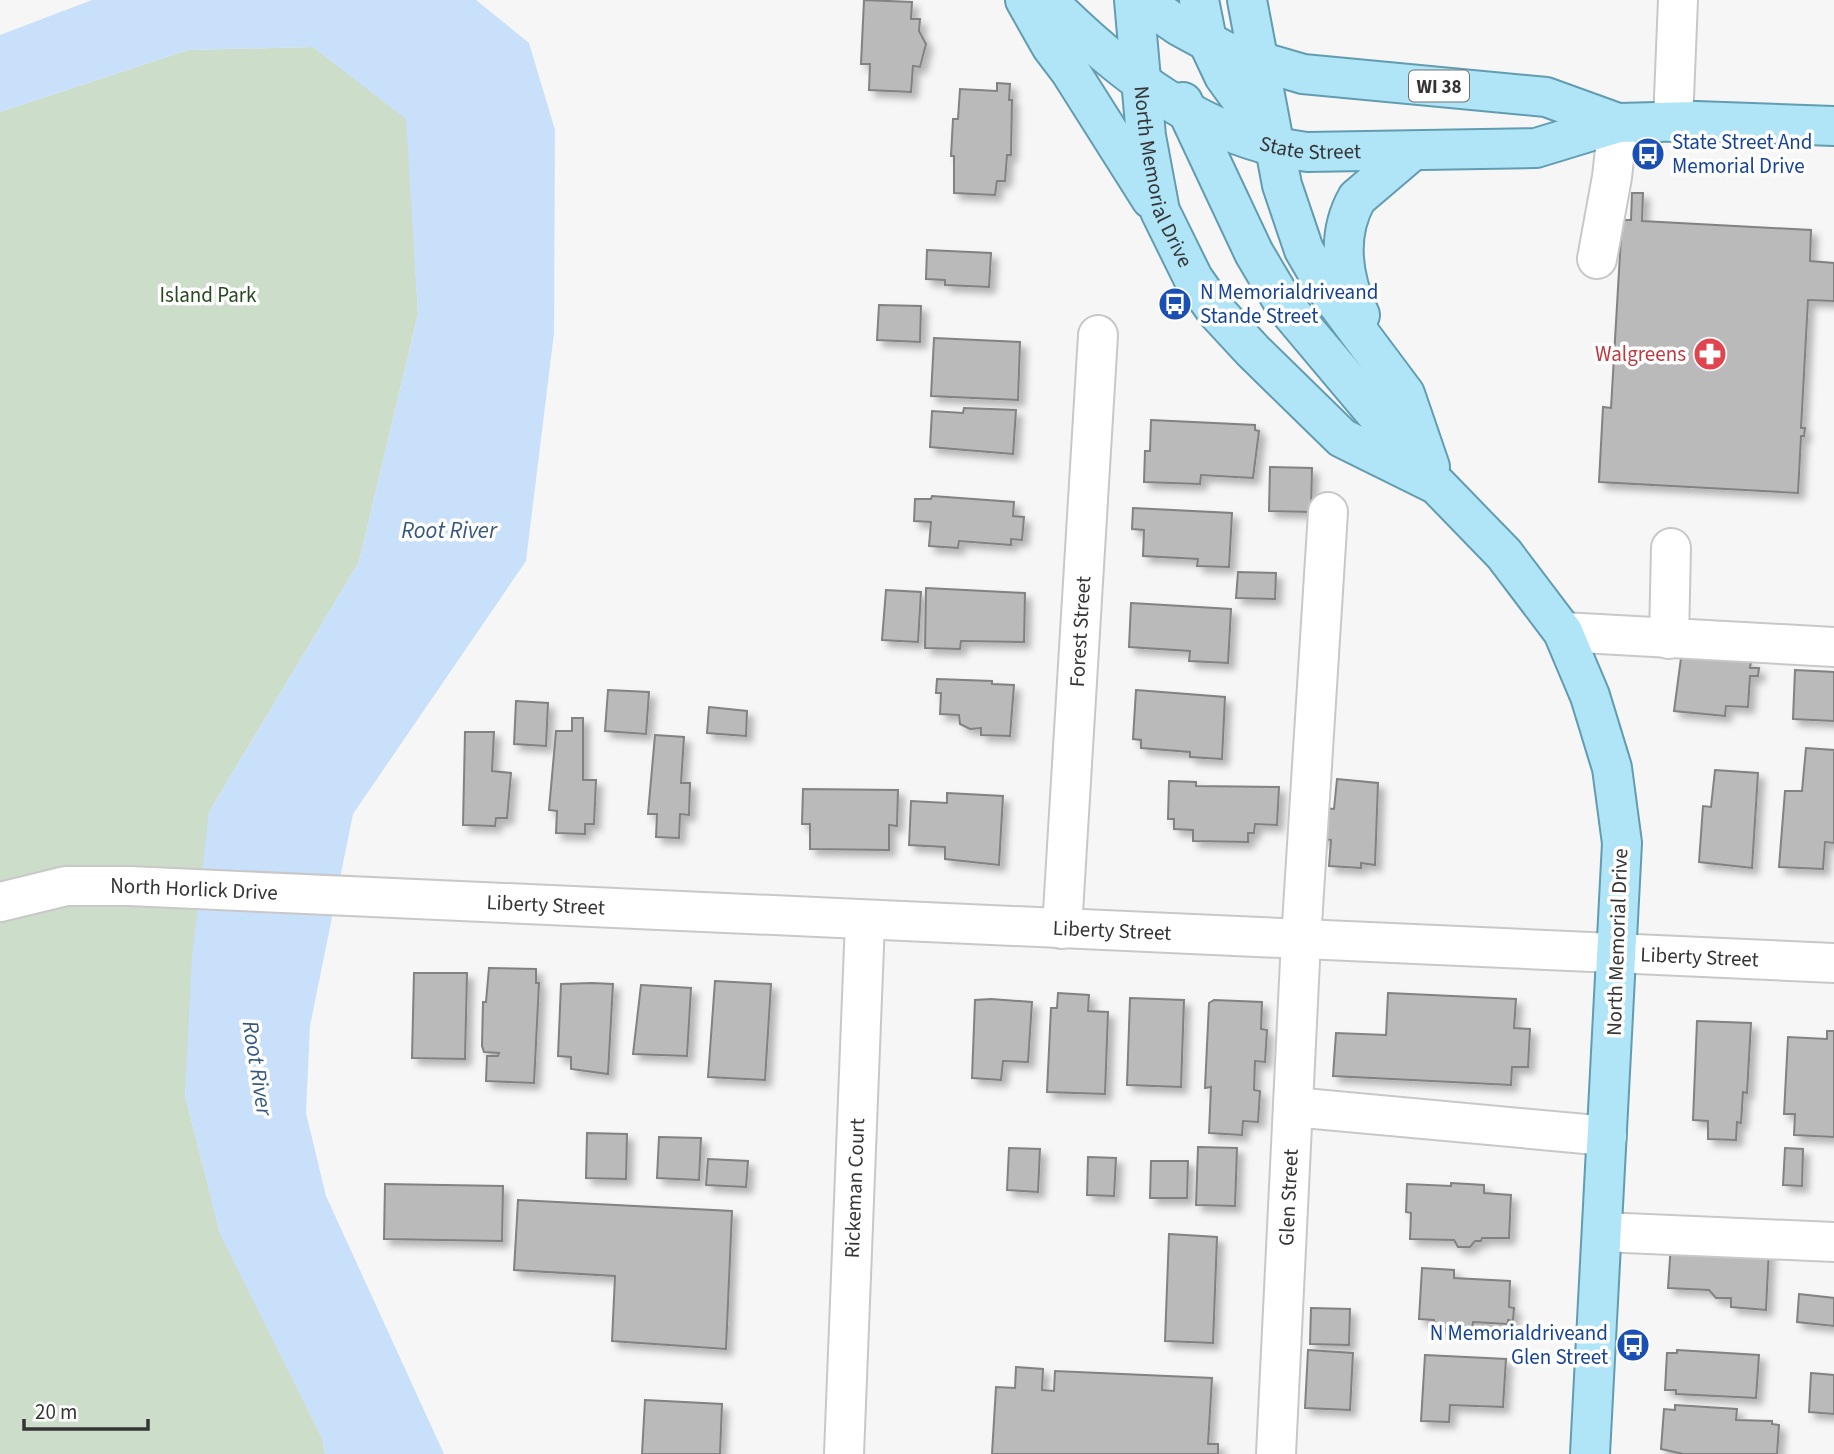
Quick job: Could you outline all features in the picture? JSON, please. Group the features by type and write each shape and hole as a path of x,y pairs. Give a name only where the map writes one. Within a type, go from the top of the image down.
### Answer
{"main road":[{"path":"1025,0 1051,46 1160,211"},
{"name":"State Street","path":"1047,0 1073,27 1141,82 1187,111 1230,132 1275,148 1307,152 1536,148 1618,123 1834,126"},
{"path":"1137,0 1254,253 1286,307 1437,485"},
{"name":"North Memorial Drive","path":"1137,0 1146,136 1160,211 1193,278 1216,311 1342,438 1437,485 1504,554 1563,632 1590,696 1612,768 1622,843 1590,1454"},
{"name":"State Street","path":"1137,0 1225,51 1311,76 1388,80 1546,97 1618,123"},
{"path":"1199,0 1207,40 1224,76 1275,148"},
{"name":"North Memorial Drive","path":"1247,0 1282,185 1304,250 1328,291 1381,358 1405,394 1437,485"},
{"path":"1381,358 1351,299 1343,250 1347,224 1357,198 1411,152"}],"street":[{"path":"1673,122 1678,0"},
{"path":"1597,259 1612,177 1618,123"},
{"name":"Forest Street","path":"1062,929 1098,335"},
{"name":"Glen Street","path":"1276,1454 1301,940 1328,512"},
{"path":"1669,639 1671,548"},
{"path":"1563,632 1834,647"},
{"name":"North Horlick Drive","path":"0,902 66,886 129,886 391,898"},
{"name":"Liberty Street","path":"391,898 1834,963"},
{"name":"Rickeman Court","path":"844,1454 865,921"},
{"path":"1293,1107 1607,1136"},
{"path":"1602,1232 1834,1242"}],"green space":[{"name":"Island Park","path":"313,47 407,119 418,314 359,562 209,812 185,1095 220,1233 322,1438 325,1454 0,1454 0,112 188,50"}],"water":[{"name":"Root River","path":"92,0 476,0 529,43 555,130 554,333 526,561 353,814 310,1026 306,1113 326,1196 444,1454 325,1454 322,1438 220,1234 185,1095 192,956 209,812 359,562 418,314 406,119 313,47 188,50 0,112 0,35"}],"building":[{"path":"864,0 912,2 911,19 920,19 919,31 926,44 920,67 913,66 911,92 869,90 870,64 861,64"},
{"path":"997,83 1010,84 1009,100 1012,100 1011,155 1007,155 1005,181 997,181 995,195 954,193 954,156 951,156 953,119 958,119 960,89 997,91"},
{"name":"Walgreens","path":"1632,193 1643,193 1642,221 1811,230 1810,261 1834,263 1834,301 1808,300 1801,428 1805,428 1804,436 1801,436 1798,493 1599,482 1603,407 1611,408 1622,220 1631,220"},
{"path":"927,250 991,253 989,287 945,285 945,280 926,279"},
{"path":"879,305 921,306 920,342 877,340"},
{"path":"934,338 1020,342 1018,400 931,396"},
{"path":"964,408 1016,410 1013,454 930,447 932,411 963,413"},
{"path":"1151,420 1255,425 1255,430 1259,431 1253,478 1201,475 1200,484 1144,482 1145,451 1150,451"},
{"path":"1270,467 1312,468 1311,512 1269,511"},
{"path":"932,496 1014,502 1013,516 1024,517 1022,540 1011,539 1011,545 959,541 958,548 929,546 931,522 914,521 915,499 931,499"},
{"path":"1133,508 1232,513 1229,567 1197,566 1198,559 1143,556 1144,530 1132,529"},
{"path":"1238,572 1276,573 1275,599 1236,598"},
{"path":"926,588 1025,593 1024,642 961,641 960,649 925,648"},
{"path":"886,590 921,592 918,642 882,640"},
{"path":"1131,603 1231,609 1228,663 1189,661 1190,651 1129,647"},
{"path":"1681,658 1751,661 1750,668 1759,668 1758,676 1750,676 1748,707 1726,706 1725,716 1674,711"},
{"path":"1795,670 1834,672 1834,721 1793,719"},
{"path":"937,679 992,681 992,684 1014,685 1010,736 981,735 981,728 970,729 960,724 959,715 940,714 941,693 936,693"},
{"path":"608,690 649,692 646,734 605,731"},
{"path":"1136,690 1225,697 1222,759 1190,757 1190,752 1141,748 1141,740 1133,739"},
{"path":"516,701 548,703 546,746 514,744"},
{"path":"709,707 747,711 746,736 707,733"},
{"path":"572,718 583,718 583,780 596,780 594,824 585,824 585,834 556,833 557,811 549,810 556,731 572,731"},
{"path":"465,732 494,732 492,771 511,773 507,818 496,818 495,826 463,825"},
{"path":"655,735 684,737 681,783 690,783 689,815 680,814 679,838 656,837 657,814 648,814"},
{"path":"1806,748 1834,750 1834,843 1825,842 1823,869 1779,867 1785,791 1802,791"},
{"path":"1715,770 1758,773 1752,868 1699,862 1703,806 1711,807"},
{"path":"1337,779 1378,783 1375,865 1361,863 1361,868 1329,866 1331,840 1320,838 1323,808 1334,809"},
{"path":"1169,781 1196,782 1196,786 1279,787 1277,825 1255,824 1254,833 1248,833 1248,842 1193,841 1193,830 1174,829 1174,819 1168,819"},
{"path":"803,789 898,790 897,826 889,825 889,850 810,849 810,824 802,824"},
{"path":"947,793 1003,796 999,865 945,859 945,847 909,845 911,801 947,803"},
{"path":"489,968 536,969 536,983 539,983 534,1083 486,1081 487,1056 498,1056 499,1053 484,1052 482,1046 483,1002 486,1002"},
{"path":"414,973 467,973 465,1059 412,1058"},
{"path":"715,981 771,984 765,1080 708,1077"},
{"path":"561,984 613,984 608,1074 571,1069 571,1057 558,1056"},
{"path":"641,985 691,988 687,1056 633,1054"},
{"path":"1058,993 1089,995 1088,1011 1108,1012 1105,1094 1047,1092 1051,1008 1057,1008"},
{"path":"1388,993 1516,999 1514,1028 1530,1029 1528,1067 1512,1067 1511,1085 1333,1076 1336,1033 1386,1035"},
{"path":"1130,998 1184,1000 1181,1087 1127,1085"},
{"path":"975,1000 1032,1002 1028,1062 1003,1061 1001,1080 972,1078"},
{"path":"1214,1000 1262,1002 1261,1029 1267,1030 1265,1062 1255,1061 1254,1090 1260,1091 1258,1122 1243,1121 1242,1135 1209,1133 1211,1087 1205,1088 1209,1003"},
{"path":"1697,1021 1751,1023 1747,1093 1743,1092 1741,1123 1737,1122 1736,1140 1708,1139 1708,1121 1693,1120"},
{"path":"1827,1031 1834,1031 1834,1137 1794,1135 1795,1114 1784,1114 1788,1037 1827,1039"},
{"path":"587,1133 627,1134 626,1179 586,1178"},
{"path":"659,1137 701,1138 699,1180 657,1178"},
{"path":"1198,1147 1237,1148 1235,1206 1196,1205"},
{"path":"1009,1148 1040,1149 1038,1192 1007,1190"},
{"path":"1785,1148 1803,1149 1802,1186 1783,1185"},
{"path":"1088,1157 1116,1158 1114,1196 1087,1195"},
{"path":"708,1159 748,1161 746,1187 706,1185"},
{"path":"1151,1161 1188,1161 1187,1198 1150,1198"},
{"path":"1451,1183 1484,1185 1484,1193 1511,1195 1509,1238 1482,1238 1470,1247 1458,1247 1454,1240 1410,1239 1411,1213 1406,1212 1407,1184 1451,1186"},
{"path":"385,1184 503,1186 502,1241 384,1239"},
{"path":"518,1200 732,1211 726,1349 612,1341 615,1276 514,1270"},
{"path":"1169,1234 1217,1237 1213,1343 1165,1341"},
{"path":"1671,1243 1769,1247 1766,1310 1731,1307 1731,1298 1716,1298 1709,1290 1668,1288"},
{"path":"1422,1268 1454,1270 1454,1278 1510,1281 1509,1307 1514,1308 1513,1321 1508,1320 1508,1324 1473,1322 1472,1331 1434,1328 1434,1320 1419,1319"},
{"path":"1799,1294 1834,1298 1834,1326 1797,1322"},
{"path":"1311,1308 1350,1309 1349,1345 1310,1344"},
{"path":"1308,1350 1353,1353 1350,1410 1305,1408"},
{"path":"1677,1350 1759,1355 1756,1398 1676,1394 1676,1390 1665,1390 1667,1353 1677,1353"},
{"path":"1425,1355 1506,1359 1503,1407 1450,1405 1449,1422 1421,1421"},
{"path":"1016,1367 1043,1369 1042,1390 1054,1391 1055,1371 1212,1378 1208,1444 1218,1444 1218,1454 992,1454 996,1387 1015,1388"},
{"path":"1811,1373 1834,1375 1834,1414 1809,1412"},
{"path":"645,1400 722,1404 720,1454 642,1454"},
{"path":"1675,1405 1737,1409 1736,1420 1772,1421 1772,1424 1779,1425 1777,1454 1683,1454 1661,1449 1664,1409 1675,1410"}],"place":[{"name":"State Street And Memorial Drive","path":"1648,154"},
{"name":"N Memorialdriveand Stande Street","path":"1175,304"},
{"name":"Walgreens","path":"1710,354"},
{"name":"N Memorialdriveand Glen Street","path":"1633,1345"}]}
